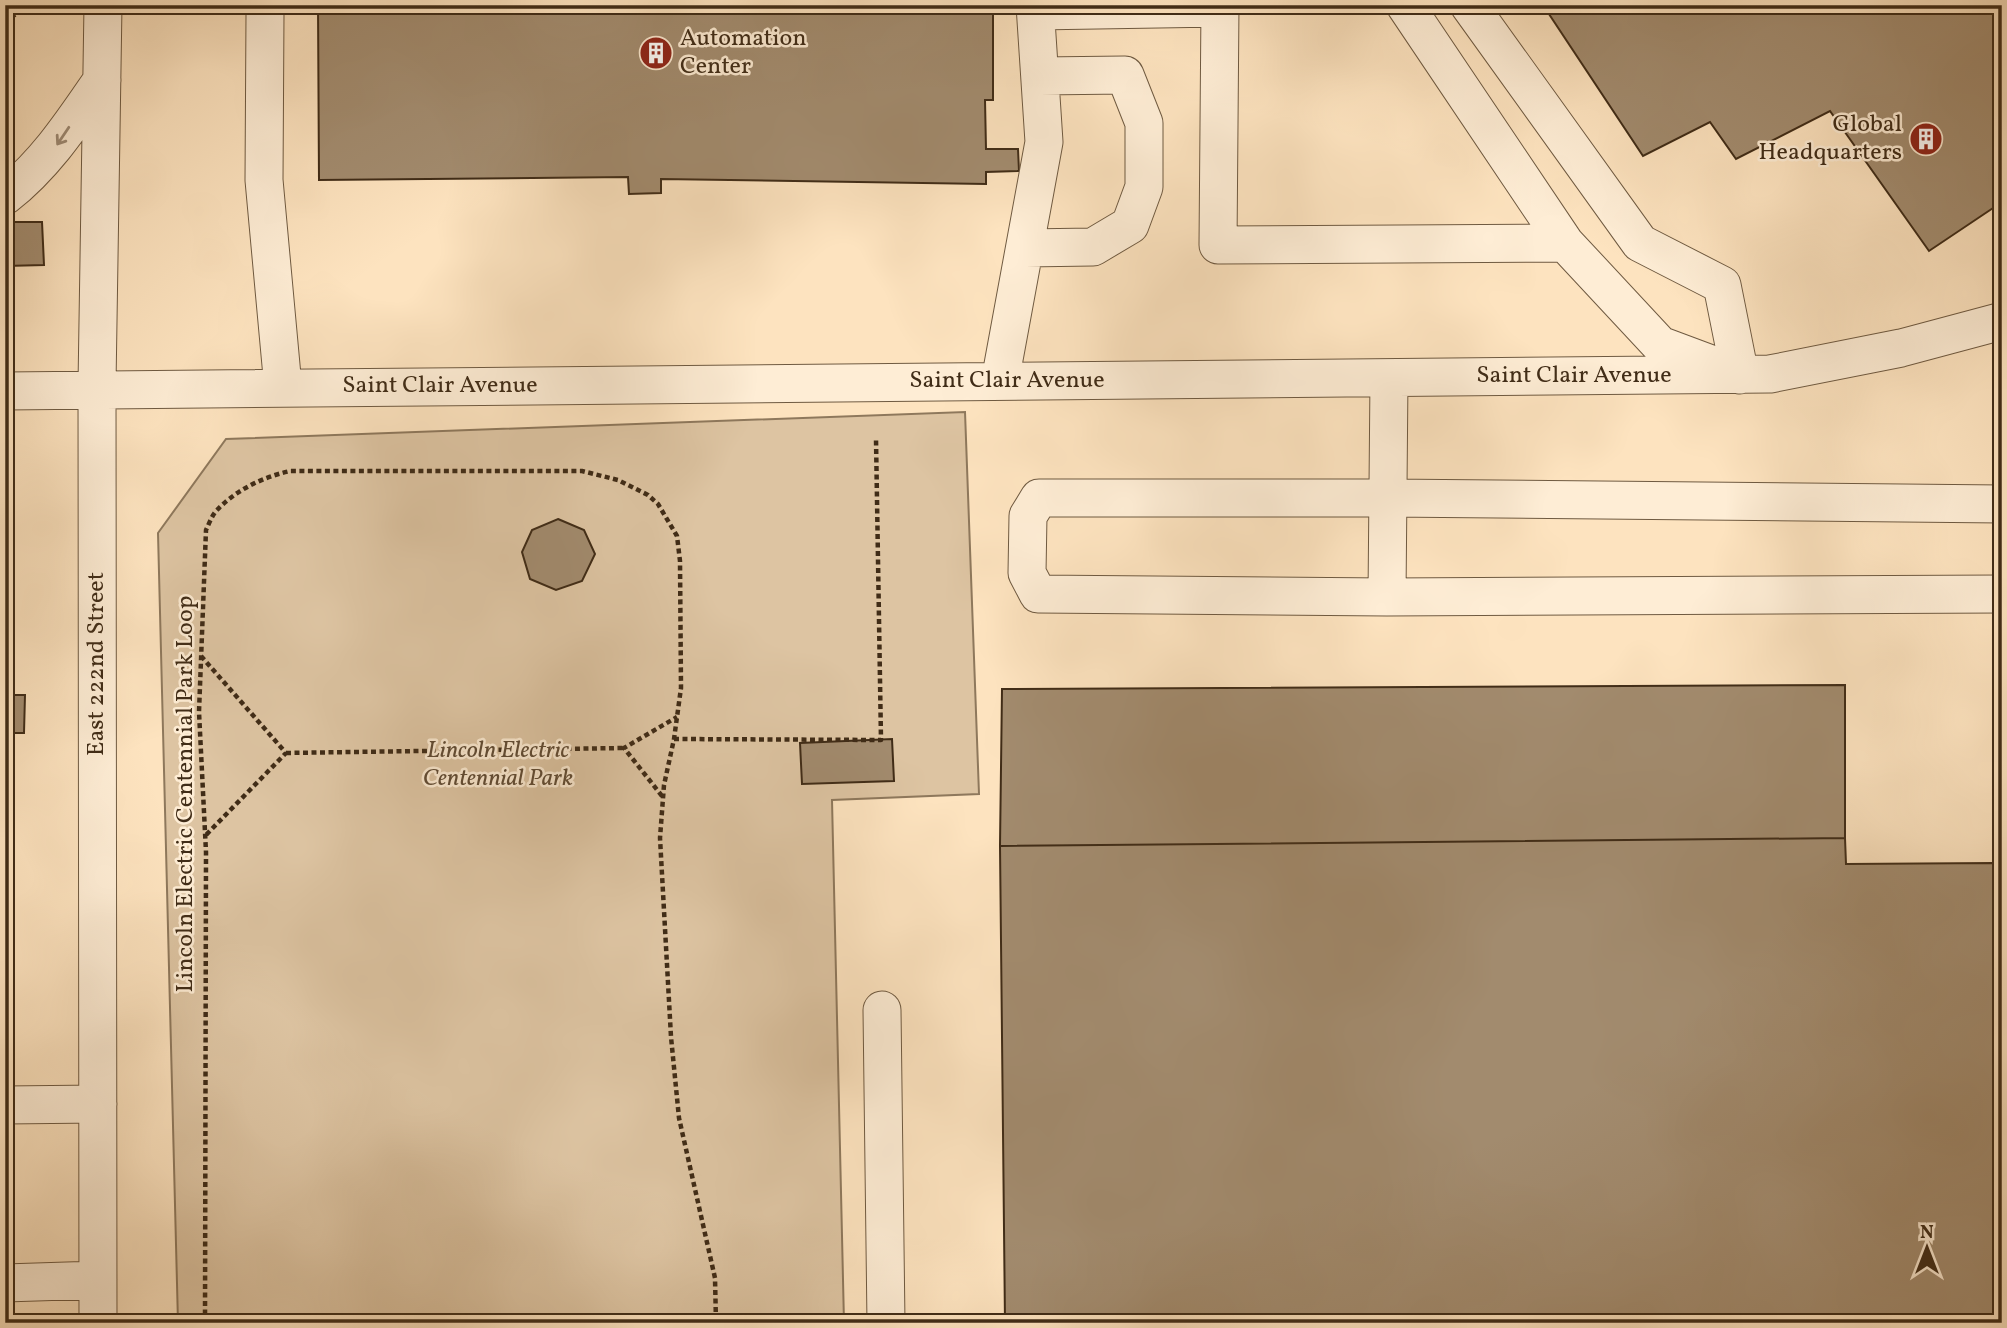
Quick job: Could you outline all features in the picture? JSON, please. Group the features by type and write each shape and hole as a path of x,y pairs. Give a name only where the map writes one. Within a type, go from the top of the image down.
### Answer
{"street":[{"name":"East 222nd Street","path":"98,1323 97,388 103,5"},
{"path":"1405,5 1565,243 1660,345 1740,375"},
{"path":"1469,5 1640,243 1722,285 1740,375"},
{"path":"1000,381 1044,142 1035,8 1220,7 1218,245 1565,243"},
{"path":"265,14 264,180 283,387"},
{"path":"1025,248 1093,247 1130,225 1144,187 1144,123 1125,75 1040,76"},
{"path":"5,196 20,185 56,146 102,80"},
{"name":"Saint Clair Avenue","path":"5,391 97,388 1770,374 1901,348 2002,321"},
{"path":"1387,597 1389,378"},
{"path":"2002,504 1388,498 1039,498 1028,516 1027,573 1038,594 1387,597 2002,594"},
{"path":"882,1010 886,1323"},
{"path":"5,1105 98,1104"},
{"path":"5,1283 98,1280"}],"path":[{"path":"674,739 881,740 876,439"},
{"name":"Lincoln Electric Centennial Park Loop","path":"205,1323 205,836 199,712 206,530 215,511 265,476 290,471 582,471 618,480 648,495 659,504 677,536 680,561 681,675 674,739 663,797 660,838 675,1077 682,1132 715,1278 716,1323"},
{"path":"201,656 286,753"},
{"path":"205,836 286,753 624,748 677,718"},
{"path":"624,748 663,797"}],"green space":[{"name":"Lincoln Electric Centennial Park","path":"965,412 979,794 832,800 844,1323 178,1323 158,533 226,439"}],"building":[{"name":"Automation Center","path":"318,5 993,5 993,100 985,100 986,149 1018,149 1019,171 986,172 986,184 661,179 661,193 629,194 628,177 319,180"},
{"name":"Global Headquarters","path":"1543,5 2002,5 2002,202 1929,251 1830,111 1736,159 1710,122 1643,156"},
{"path":"5,222 42,222 44,265 5,266"},
{"path":"558,519 584,530 595,554 582,581 556,590 530,579 522,552 532,530"},
{"path":"1845,685 1845,838 1000,846 1002,689"},
{"path":"5,695 25,695 24,733 5,733"},
{"path":"892,739 894,781 802,784 800,743"},
{"path":"1845,838 1846,864 1993,863 2002,993 2002,1323 1005,1323 1000,846"}],"railway":[{"path":"5,21 29,5"}],"place":[{"name":"Automation Center","path":"656,53"},
{"name":"Global Headquarters","path":"1926,139"}]}
